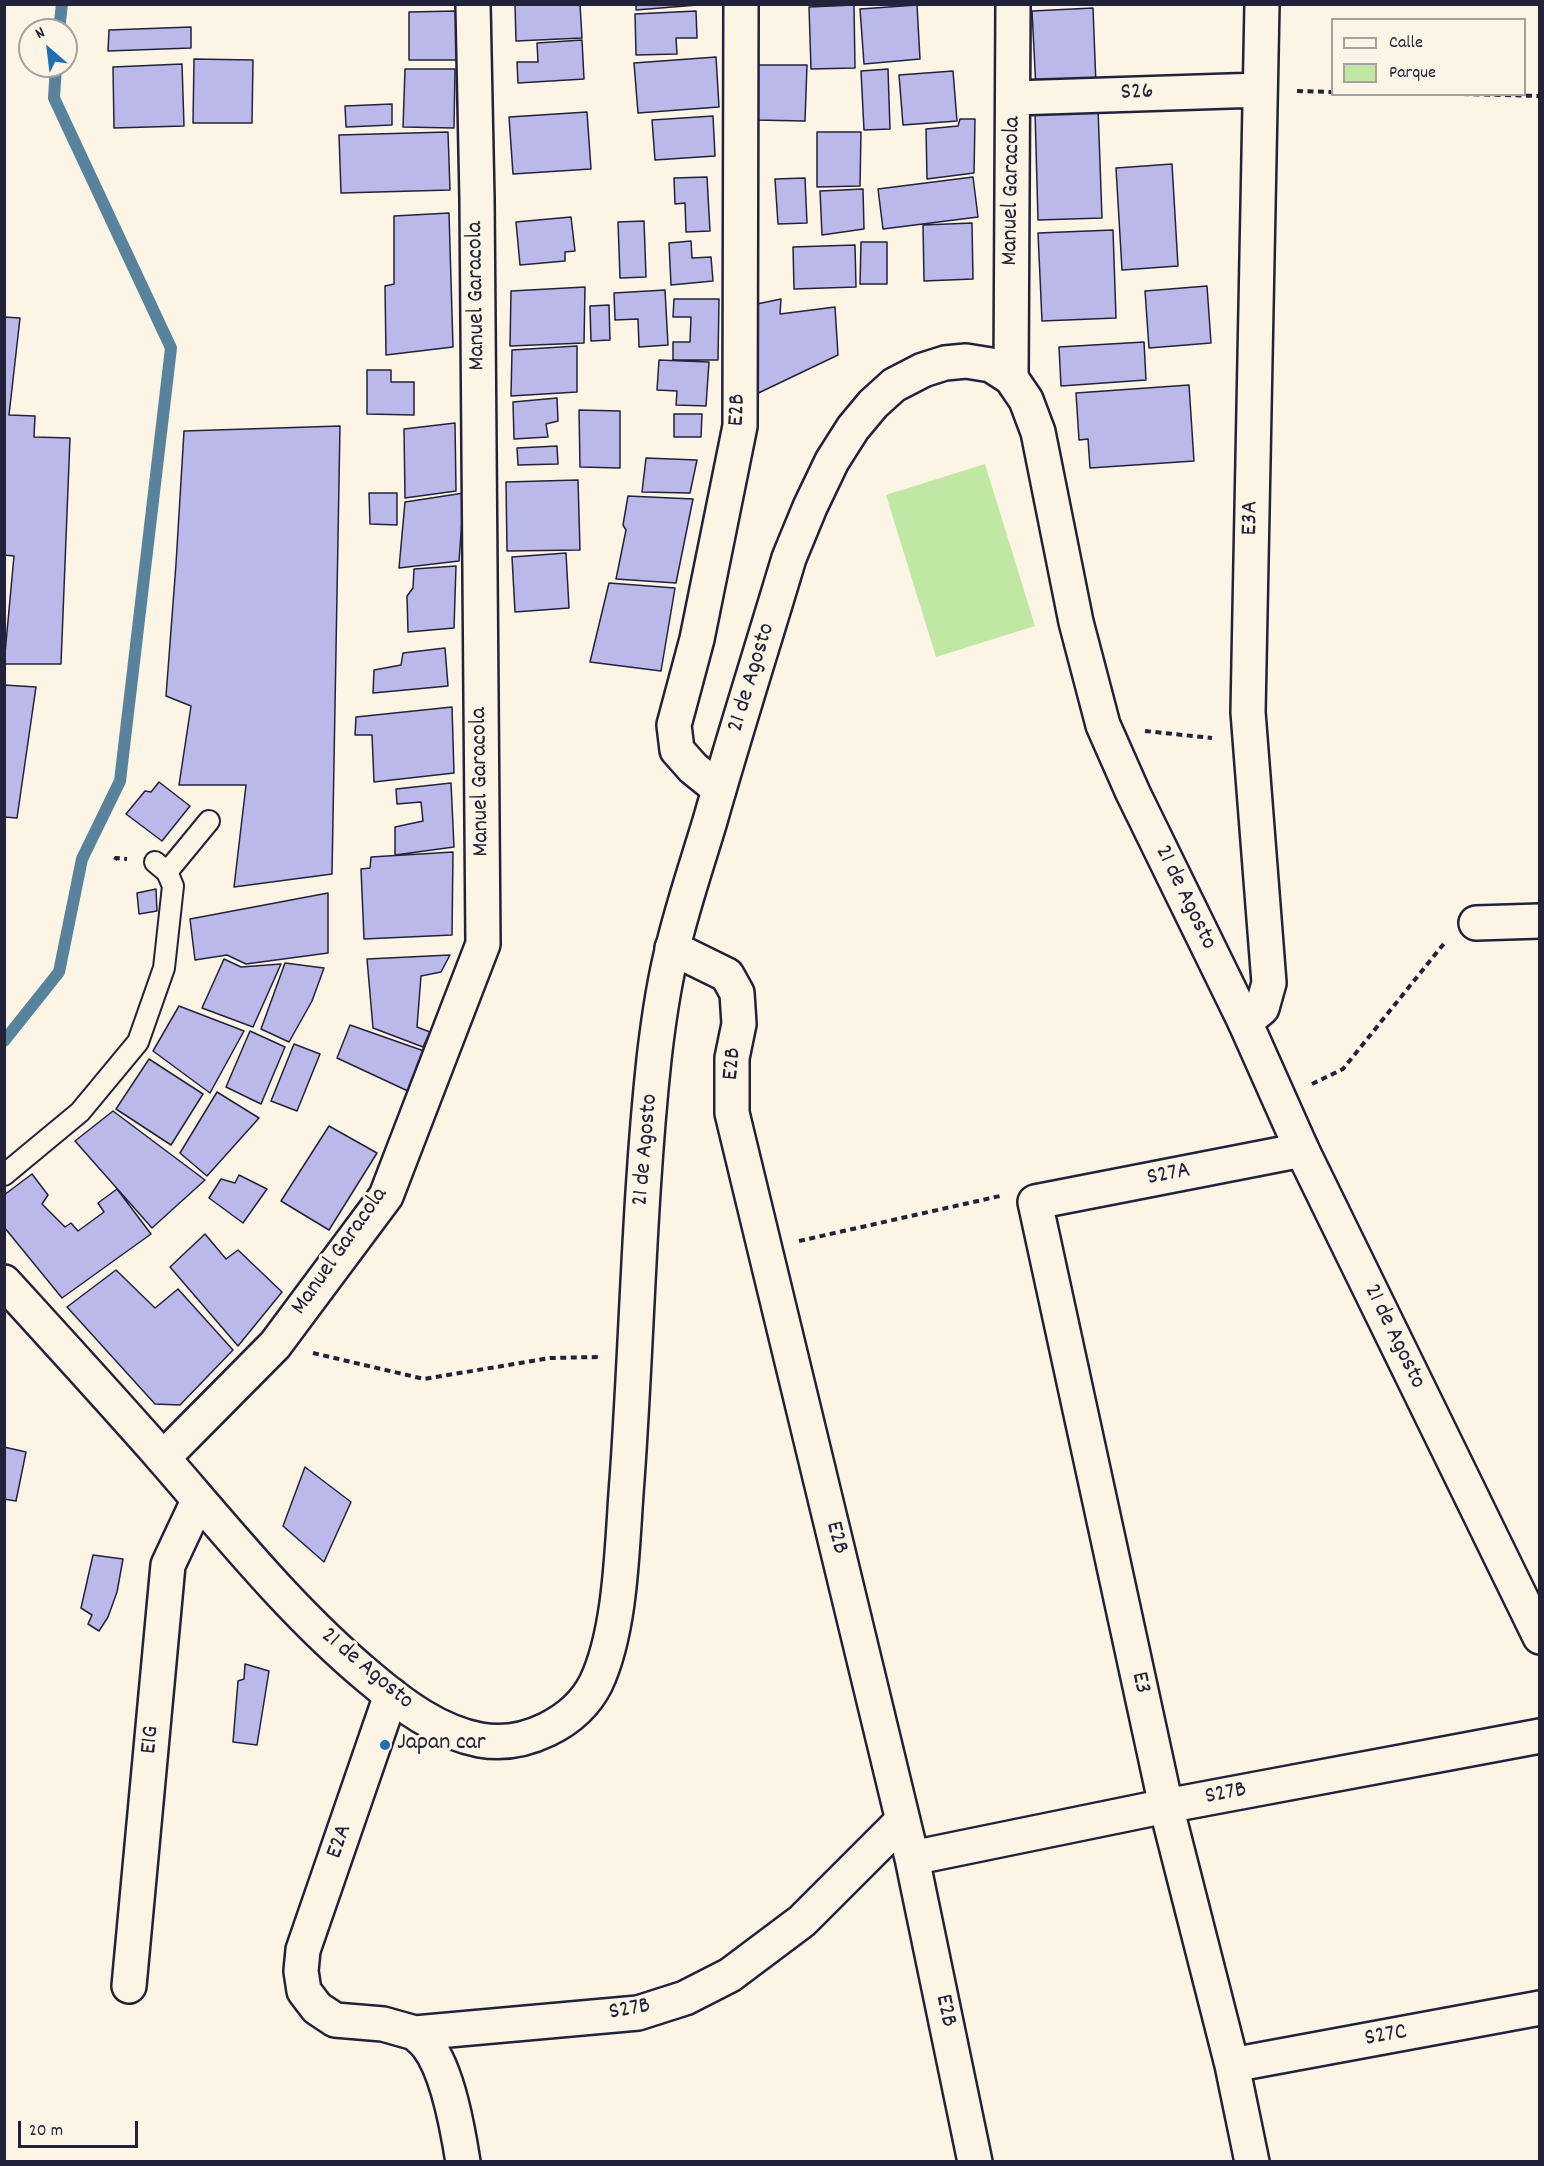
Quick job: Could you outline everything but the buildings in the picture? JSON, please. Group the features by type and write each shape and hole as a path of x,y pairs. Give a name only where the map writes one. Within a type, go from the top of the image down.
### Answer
{"street":[{"name":"Manuel Garacola","path":"163,1458 275,1344 386,1196 483,944 473,4"},
{"name":"E2B","path":"719,789 693,768 677,750 674,725 697,639 740,426 741,4"},
{"name":"Manuel Garacola","path":"1011,378 1014,4"},
{"name":"E3A","path":"1245,1022 1262,1008 1269,983 1248,712 1262,4"},
{"name":"S26","path":"1014,98 1260,90"},
{"name":"21 de Agosto","path":"4,1282 163,1458 277,1590 340,1653 391,1695 426,1719 459,1734 483,1741 507,1741 558,1725 585,1701 603,1665 619,1589 635,1357 642,1190 655,1054 672,948 789,558 832,460 853,428 873,404 894,385 923,370 945,363 966,361 991,365 1011,378 1026,400 1038,432 1076,622 1103,725 1133,792 1245,1022 1302,1150 1539,1637"},
{"path":"1476,923 1539,921"},
{"name":"E2B","path":"672,948 727,975 737,993 739,1024 732,1058 732,1113 912,1858 975,2162"},
{"name":"S27A","path":"1022,1198 1302,1150"},
{"name":"E3","path":"1022,1198 1166,1806 1232,2065 1252,2162"},
{"name":"E1G","path":"129,1986 168,1566 198,1501"},
{"name":"E2A","path":"304,1991 301,1971 303,1950 391,1695"},
{"name":"S27B","path":"912,1858 1166,1806 1539,1736"},
{"name":"S27B","path":"304,1991 317,2008 335,2020 383,2024 415,2033 638,2013 685,1998 730,1975 802,1921 903,1820"},
{"name":"S27C","path":"1232,2065 1539,2008"},
{"path":"415,2033 428,2046 438,2064 455,2115 463,2162"}],"lane":[{"path":"4,1174 80,1112 138,1042 164,968 173,886 161,867 209,821"}],"path":[{"path":"1103,725 1210,740 1248,712"},
{"path":"1279,1100 1343,1069 1443,943 1476,923"},
{"path":"795,1242 1022,1198"},
{"path":"275,1344 424,1379 550,1358 635,1357"}],"green space":[{"path":"985,464 1035,626 936,657 886,495"}],"waterway":[{"path":"60,18 62,4"},
{"path":"4,1041 59,972 82,859 120,781 171,348 54,98 55,78"}],"place":[{"name":"Japan car","path":"385,1745"}]}
